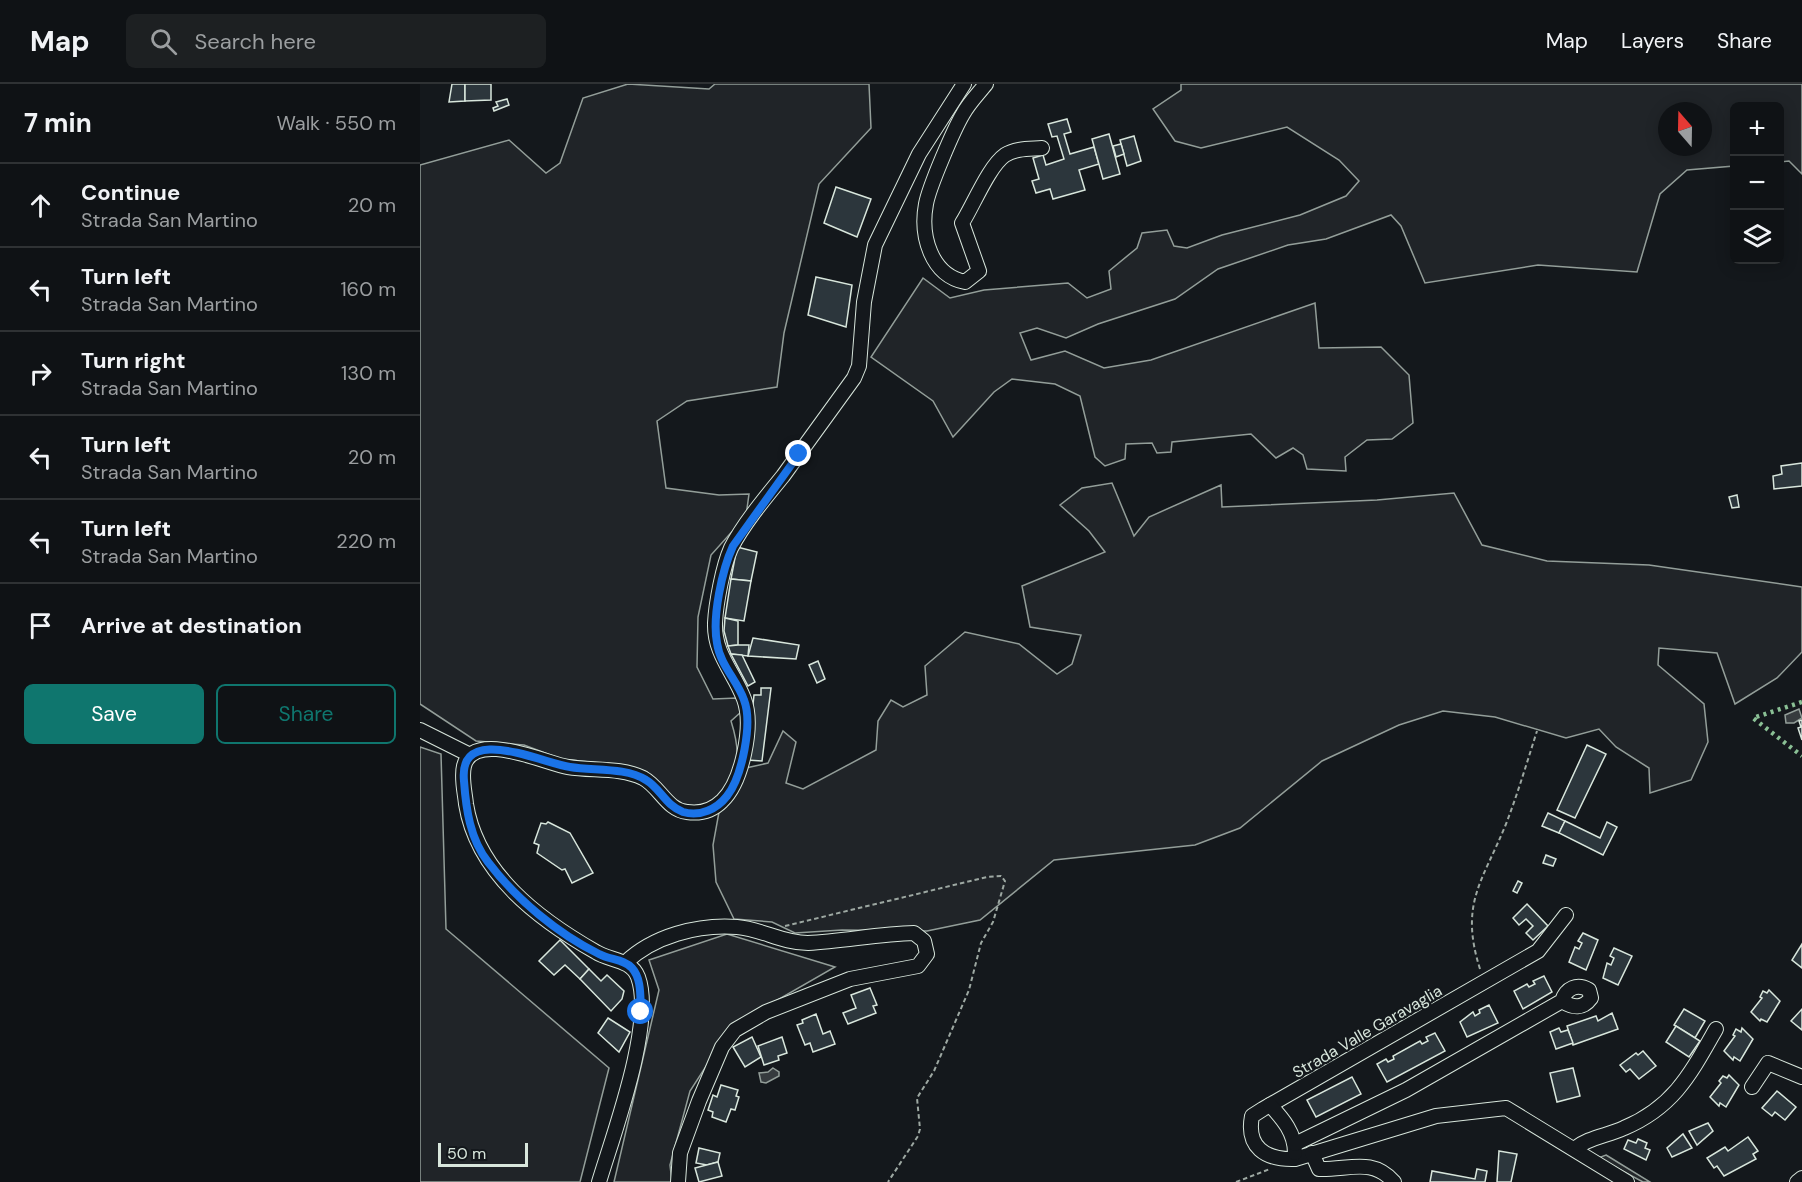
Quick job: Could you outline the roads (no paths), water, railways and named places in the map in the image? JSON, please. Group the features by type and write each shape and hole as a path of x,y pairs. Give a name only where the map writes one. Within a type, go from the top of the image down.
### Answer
{"street":[{"path":"599,1182 632,1070 641,1012 638,977 626,963 600,955 566,934 530,906 485,858 469,822 464,763 470,755 484,749 519,752 560,766 634,774 647,780 674,807 685,812 709,812 728,795 739,776 747,725 745,703 721,658 717,643 715,622 727,559 733,546 766,498 854,378 859,366 864,302 875,246 893,204 919,154 964,84"},
{"path":"986,84 963,113 926,204 926,234 933,259 949,279 965,282 979,271 962,223 992,171 1003,156 1017,150 1042,148"},
{"path":"420,730 470,755"},
{"name":"Strada Valle Garavaglia","path":"1295,1151 1280,1159 1255,1145 1249,1130 1252,1116 1538,951 1566,915"},
{"path":"626,963 650,943 673,935 704,929 737,927 786,942 809,943 914,933 924,941 927,954 918,966 850,979 766,1012 735,1030 722,1047 699,1101 680,1153 678,1182"},
{"path":"1295,1151 1562,1001"},
{"path":"1574,1149 1584,1140 1624,1128 1668,1100 1686,1083 1716,1029"},
{"path":"1752,1087 1768,1063 1802,1077"},
{"path":"1270,1105 1286,1122 1295,1151"},
{"path":"1295,1151 1312,1153 1436,1116 1506,1108 1627,1182"},
{"path":"1312,1153 1319,1169 1373,1166 1383,1170 1394,1182"},
{"path":"1797,1182 1802,1178"}]}
